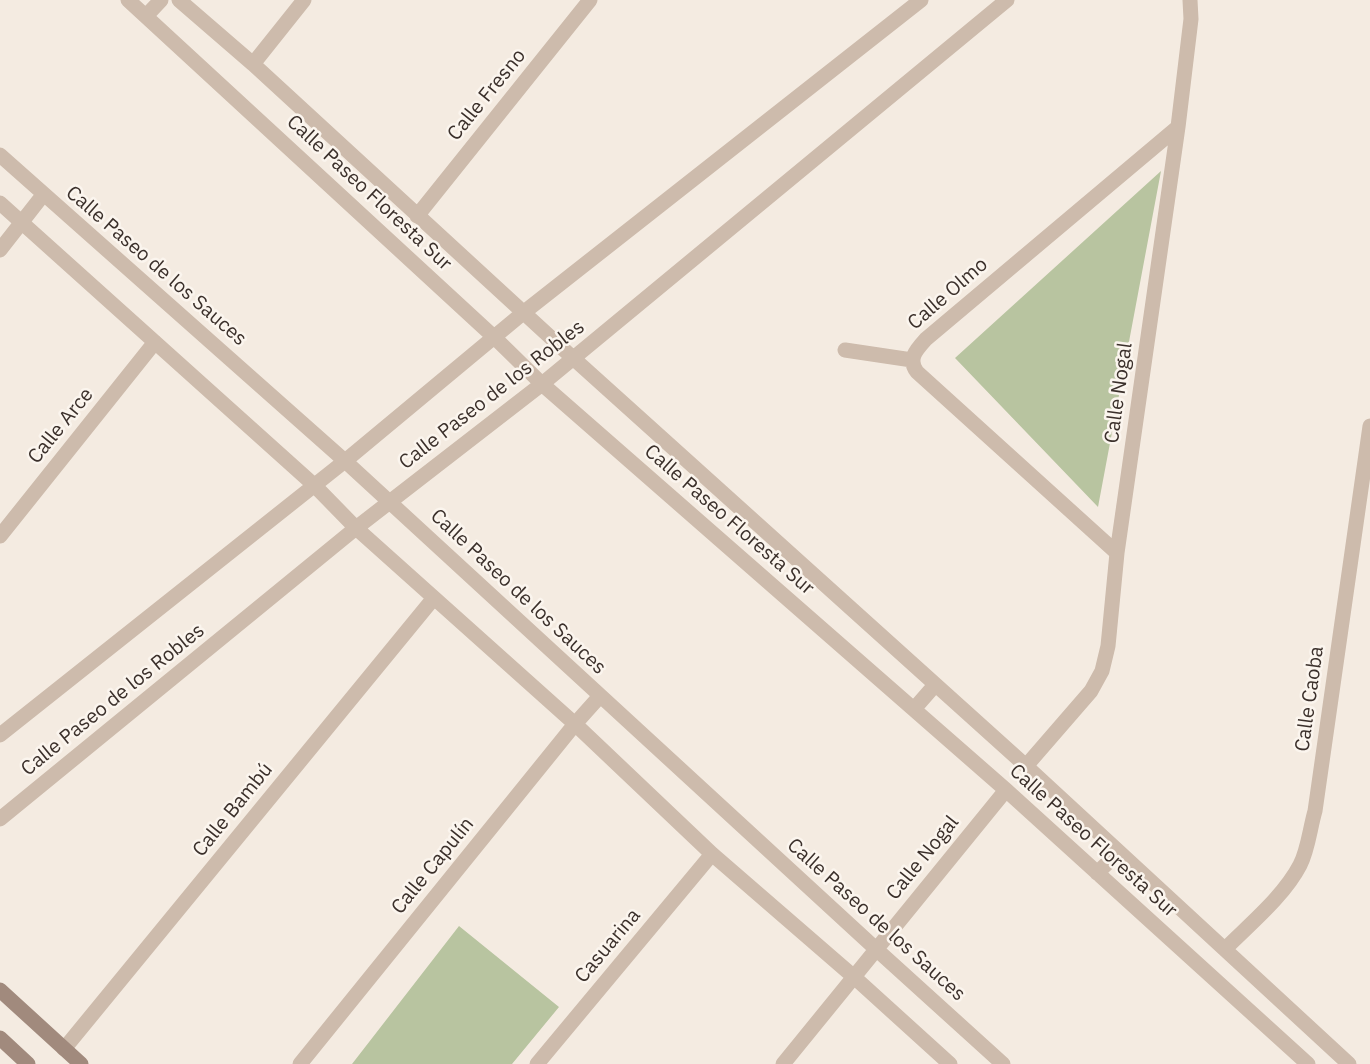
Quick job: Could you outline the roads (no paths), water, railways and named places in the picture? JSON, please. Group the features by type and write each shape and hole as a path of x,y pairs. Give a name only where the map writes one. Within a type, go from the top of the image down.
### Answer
{"main road":[{"path":"0,990 81,1064"},
{"path":"0,1038 28,1064"}],"street":[{"name":"Calle Paseo Floresta Sur","path":"128,0 542,384 1006,790 1308,1064"},
{"path":"146,16 161,0"},
{"name":"Calle Paseo Floresta Sur","path":"179,0 253,64 523,313 1026,766 1349,1064"},
{"path":"253,64 304,0"},
{"name":"Calle Fresno","path":"417,216 590,0"},
{"name":"Calle Paseo de los Robles","path":"0,735 345,461 523,313 921,0"},
{"path":"981,0 993,12"},
{"name":"Calle Paseo de los Robles","path":"0,819 356,528 542,384 1007,0"},
{"name":"Calle Nogal","path":"1026,766 1091,691 1102,671 1108,646 1118,553 1178,127 1191,19 1190,0"},
{"name":"Calle Olmo","path":"1118,553 917,372 912,366 912,360 914,353 926,339 1178,127"},
{"name":"Calle Paseo de los Sauces","path":"0,155 345,461 1003,1064"},
{"path":"0,250 43,195"},
{"path":"0,203 314,486 434,599 575,724 712,854 950,1064"},
{"name":"Calle Arce","path":"0,536 155,342"},
{"path":"845,350 912,360"},
{"name":"Calle Caoba","path":"1225,949 1285,889 1301,864 1315,811 1370,426"},
{"name":"Calle Bambú","path":"64,1049 434,599"},
{"path":"914,710 935,685"},
{"name":"Calle Capulín","path":"300,1064 600,696"},
{"name":"Calle Nogal","path":"783,1064 1006,790"},
{"path":"1097,873 1119,852"},
{"name":"Casuarina","path":"537,1064 712,854"}]}
